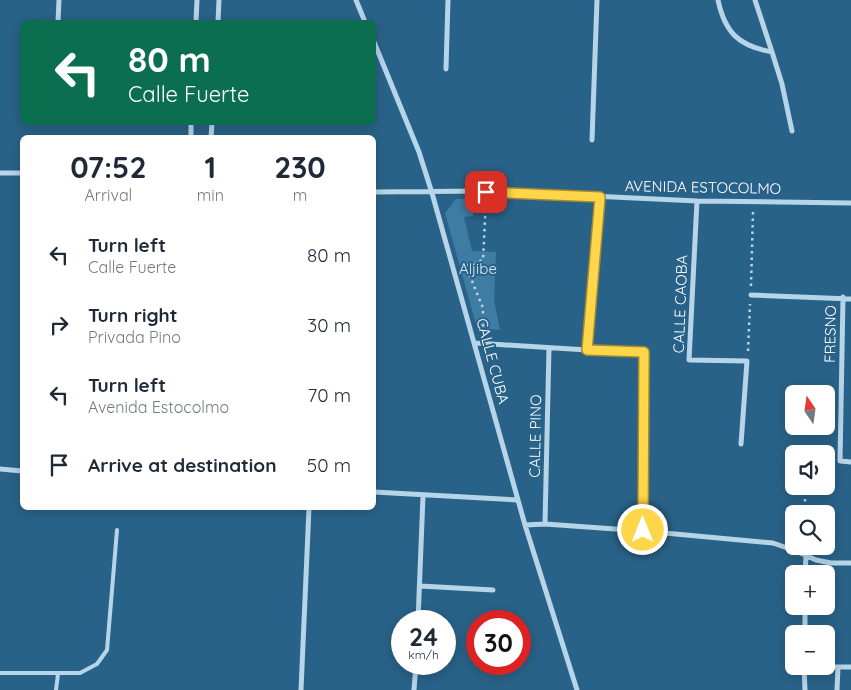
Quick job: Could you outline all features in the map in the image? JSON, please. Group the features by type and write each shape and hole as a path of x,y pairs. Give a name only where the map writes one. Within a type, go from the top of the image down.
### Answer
{"street":[{"path":"58,20 59,0"},
{"path":"196,20 197,0"},
{"path":"218,20 219,0"},
{"path":"356,0 364,20"},
{"path":"446,69 448,0"},
{"path":"592,140 597,0"},
{"path":"718,0 727,27 732,35 744,44 756,49 772,52"},
{"path":"755,0 782,84 792,131"},
{"name":"CALLE CUBA","path":"376,47 419,152 432,192 525,525 577,690"},
{"path":"0,173 20,173"},
{"name":"AVENIDA ESTOCOLMO","path":"376,192 486,192 697,200 851,202"},
{"path":"587,350 600,197"},
{"name":"CALLE CAOBA","path":"697,200 689,360 747,361"},
{"path":"751,295 843,297 851,299"},
{"name":"FRESNO","path":"843,297 840,461 851,462"},
{"path":"475,344 644,352 643,530"},
{"name":"CALLE PINO","path":"546,524 549,348"},
{"path":"741,444 747,361"},
{"path":"0,470 20,471"},
{"path":"376,492 518,500"},
{"path":"419,610 423,496"},
{"path":"301,690 309,510"},
{"path":"525,525 546,524 643,530 773,543 785,547"},
{"path":"806,565 806,555 816,560 831,563 851,564"},
{"path":"420,586 492,590"},
{"path":"835,667 851,667"},
{"path":"837,690 838,667"},
{"path":"414,690 415,675"},
{"path":"804,675 805,690"}],"lane":[{"path":"0,673 80,673 97,664 107,650 118,530"},
{"path":"56,690 58,674"}],"path":[{"path":"483,345 483,308 466,266 483,260 486,192"},
{"path":"747,361 751,295 753,200"}],"green space":[{"name":"Aljibe","path":"456,199 473,199 473,216 464,217 472,251 496,252 494,300 500,330 477,328 445,213"}],"route":[{"path":"486,192 600,197 587,350 644,352 643,530"}]}
